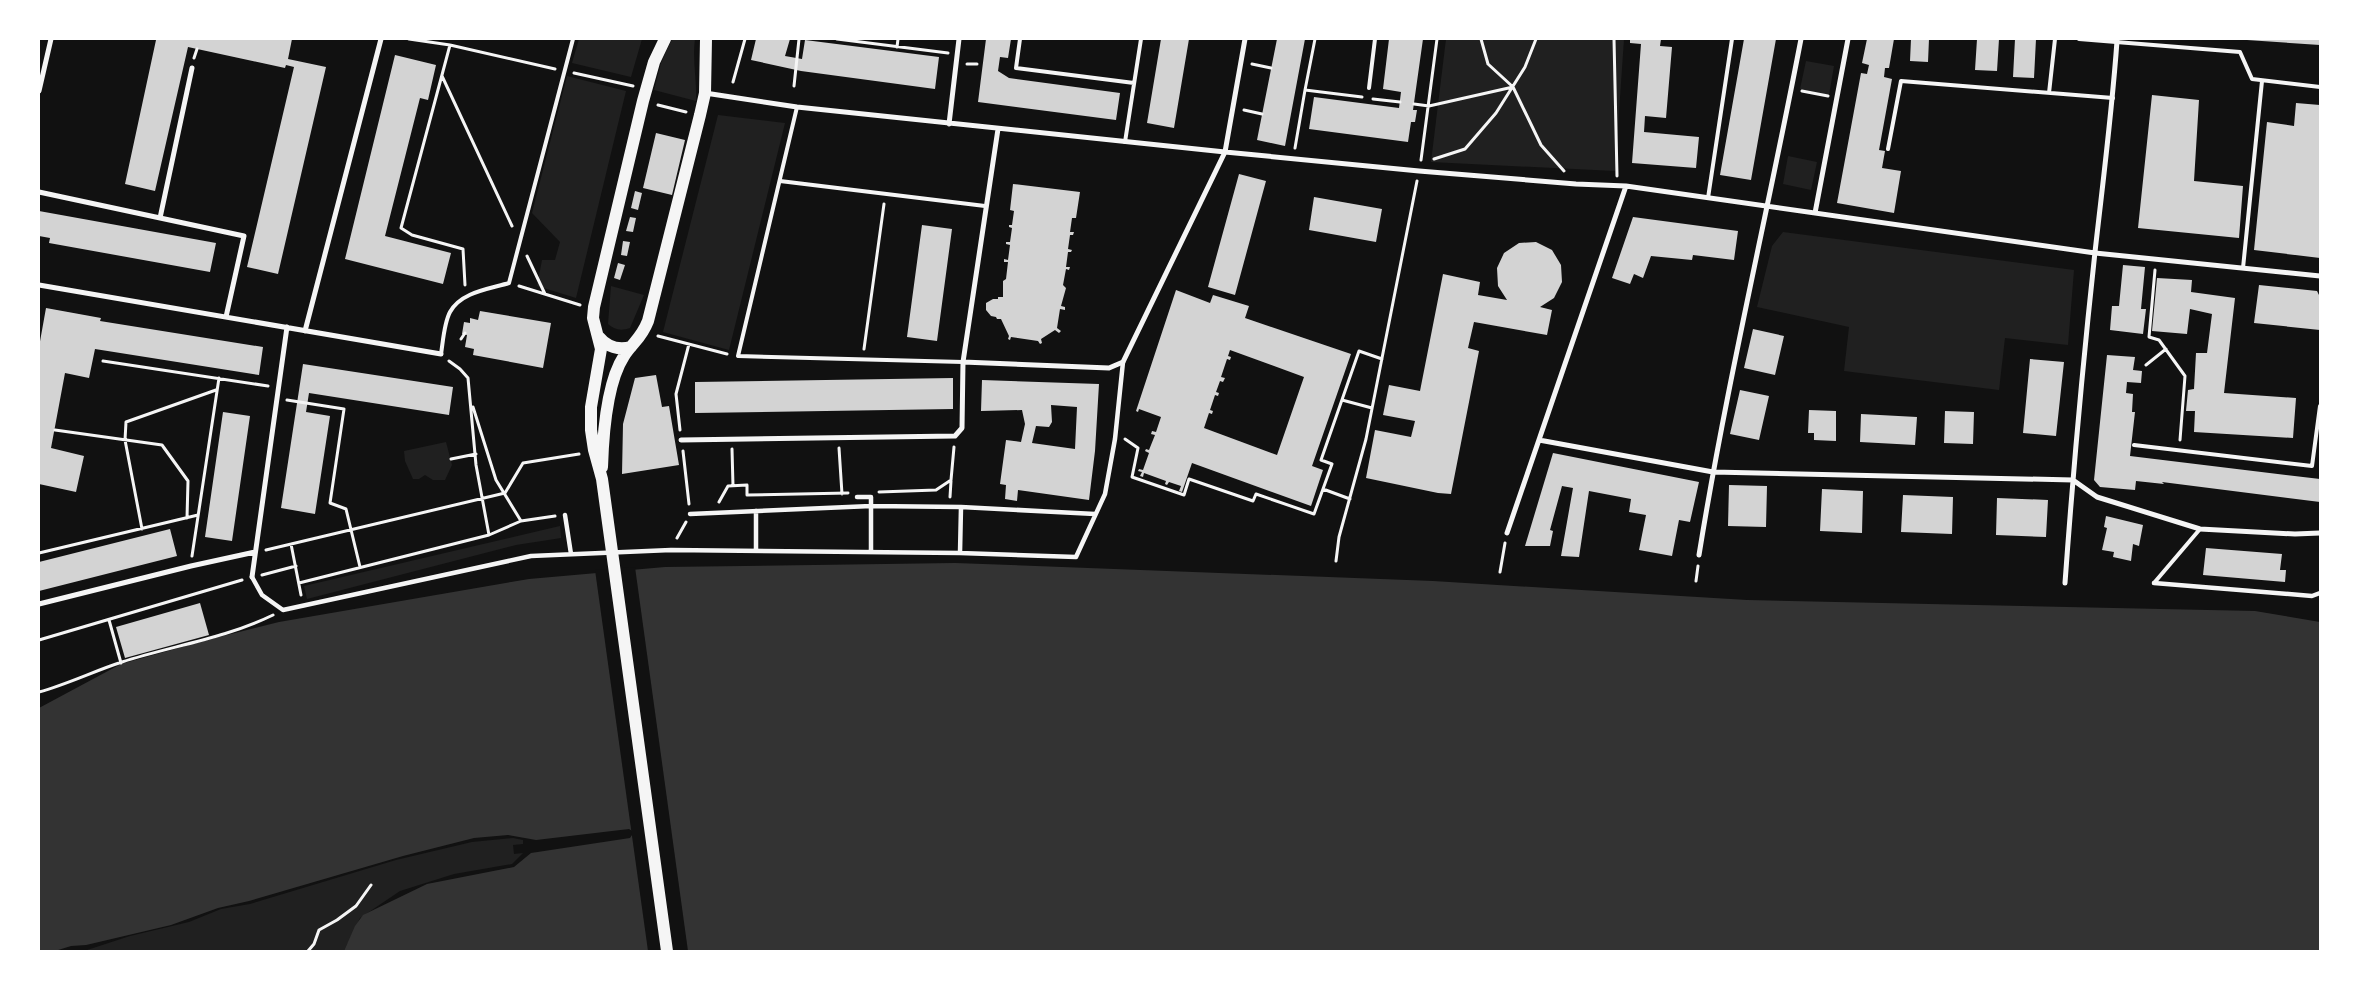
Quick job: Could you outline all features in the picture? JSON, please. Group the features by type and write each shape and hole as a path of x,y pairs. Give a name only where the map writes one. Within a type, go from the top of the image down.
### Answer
{"main road":[{"path":"665,39 654,62 643,101 594,307 593,318 599,337 601,358 591,407 591,430 602,479 628,681 667,951"},
{"path":"602,479 606,420 612,391 619,366 631,347 639,339 648,321 700,116 705,93 706,39"},
{"path":"599,337 604,344 610,346 618,348 631,347"}],"street":[{"path":"39,91 51,39"},
{"path":"305,331 381,39"},
{"path":"949,124 959,39"},
{"path":"287,327 252,577 262,595 283,610 531,556 671,550 960,553 1076,557 1105,494 1115,432 1123,362 1224,152 1245,39"},
{"path":"1699,555 1713,472 1801,39"},
{"path":"1815,213 1848,39"},
{"path":"2065,583 2073,480 2095,253 2113,98 2117,41"},
{"path":"160,218 192,68"},
{"path":"705,93 797,107 1224,152 1419,171 1576,184 1626,186 2095,253 2320,276"},
{"path":"681,440 955,436 962,428 963,362 998,129"},
{"path":"1507,533 1626,186"},
{"path":"39,192 244,236 226,317"},
{"path":"39,285 441,354"},
{"path":"963,362 1109,368 1123,362"},
{"path":"1539,440 1713,472 2073,480 2098,497 2200,529 2295,534 2320,533"},
{"path":"857,497 871,497 871,552"},
{"path":"690,514 871,506 961,507 1095,514"},
{"path":"960,553 961,507"},
{"path":"756,511 756,551"},
{"path":"566,515 571,554"},
{"path":"39,604 255,552"},
{"path":"2154,583 2312,596 2320,593"}],"lane":[{"path":"441,354 450,312 466,296 509,283 573,39"},
{"path":"1020,39 1016,68 1134,83"},
{"path":"1125,142 1140,39"},
{"path":"1369,88 1375,39"},
{"path":"1708,198 1732,39"},
{"path":"2049,93 2054,39"},
{"path":"2078,39 2240,52 2252,80 2320,87"},
{"path":"1888,149 1901,80 2113,98"},
{"path":"2242,268 2262,80"},
{"path":"797,107 738,356 963,362"},
{"path":"780,181 985,206"},
{"path":"2134,445 2312,466 2320,406"},
{"path":"2154,583 2200,529"}],"path":[{"path":"409,39 450,45 634,86"},
{"path":"733,82 745,39"},
{"path":"794,86 799,39"},
{"path":"837,39 942,52"},
{"path":"897,47 898,39"},
{"path":"1304,152 1294,151 1315,39"},
{"path":"1437,39 1420,164 1465,150 1496,113 1513,87 1525,67 1536,39"},
{"path":"1481,39 1488,64 1513,87 1541,145 1576,184"},
{"path":"1614,39 1618,186"},
{"path":"450,45 401,228 412,235 464,249 466,296"},
{"path":"1250,73 1254,55"},
{"path":"1252,64 1271,68"},
{"path":"442,76 545,294"},
{"path":"1414,104 1429,106 1513,87"},
{"path":"1306,90 1400,102"},
{"path":"1791,90 1838,97"},
{"path":"643,101 700,116"},
{"path":"1242,118 1245,101"},
{"path":"1244,110 1262,114"},
{"path":"1336,561 1339,537 1372,408 1419,171"},
{"path":"863,359 886,194"},
{"path":"2156,259 2149,337 2159,340 2185,376 2180,450"},
{"path":"509,283 581,306"},
{"path":"461,339 465,333"},
{"path":"655,335 738,356"},
{"path":"676,394 689,344"},
{"path":"2146,365 2166,349"},
{"path":"1115,432 1138,448 1132,476 1184,495 1189,479 1253,501 1256,494 1314,514 1332,464 1321,460 1359,351 1382,359"},
{"path":"441,354 460,368 468,378 476,454 489,536"},
{"path":"103,361 278,388"},
{"path":"191,566 219,378"},
{"path":"142,528 125,440 126,422 216,390"},
{"path":"277,398 344,409 330,503 346,509 360,567"},
{"path":"471,400 496,480 521,521"},
{"path":"1342,400 1372,408"},
{"path":"55,430 162,445 188,481 187,518"},
{"path":"839,438 842,498"},
{"path":"732,439 733,486"},
{"path":"451,458 476,454"},
{"path":"255,552 505,493 523,463 582,454"},
{"path":"684,461 688,496"},
{"path":"1323,489 1350,499"},
{"path":"671,550 690,514"},
{"path":"39,553 198,515"},
{"path":"291,544 299,583 489,536 521,521 566,515"},
{"path":"1500,572 1507,533"},
{"path":"1696,581 1699,555"},
{"path":"39,640 252,577 296,566"},
{"path":"39,692 64,685 121,662 252,626 283,610"},
{"path":"109,620 121,662"},
{"path":"308,951 314,944 319,930 338,920 356,906 371,885"}],"shaded area":[{"path":"579,39 642,39 631,77 572,63"},
{"path":"672,39 695,39 696,101 654,90 661,63"},
{"path":"1446,39 1624,39 1615,171 1431,162"},
{"path":"1806,61 1834,66 1829,95 1800,89"},
{"path":"567,76 626,91 576,298 537,286 542,260 555,260 560,242 532,213"},
{"path":"718,115 785,123 729,350 663,332"},
{"path":"1788,156 1817,162 1811,190 1783,184"},
{"path":"1783,232 2074,270 2068,345 2005,338 1999,390 1844,371 1849,327 1757,307 1772,246"},
{"path":"611,286 644,295 630,328 618,329 608,324"},
{"path":"446,442 452,465 445,480 433,480 425,475 419,479 413,479 405,461 404,451"},
{"path":"560,526 561,538 516,545 307,599 304,586"},
{"path":"955,563 1433,581 1747,600 2255,611 2320,622 2320,951 344,951 355,926 363,915 427,884 514,867 531,853 630,838 634,832 629,829 536,840 508,835 474,838 218,908 171,925 86,945 71,946 55,951 39,951 39,708 121,664 279,622 529,579 665,567"},
{"path":"513,838 523,840 523,844 513,845 514,854 523,853 512,864 454,874 400,891 360,918 344,951 84,951 130,936 189,922 221,909 250,904 396,860 472,842"}],"pier":[{"path":"635,567 688,951 648,951 595,570"}],"building":[{"path":"153,39 292,39 288,59 326,67 278,274 247,267 294,67 286,65 285,68 188,47 155,191 125,184 156,40"},
{"path":"756,39 790,39 785,56 802,59 805,40 939,57 935,89 801,71 751,60"},
{"path":"986,39 1011,39 1008,58 1000,57 998,71 1009,78 1120,93 1116,120 978,102"},
{"path":"1161,39 1189,39 1174,128 1147,123"},
{"path":"1277,39 1305,39 1285,146 1257,140"},
{"path":"1389,39 1423,39 1413,110 1417,110 1415,122 1411,122 1408,142 1309,129 1314,97 1399,108 1401,92 1383,89"},
{"path":"1630,39 1661,39 1660,46 1672,47 1666,118 1645,116 1644,132 1699,137 1696,168 1632,163 1641,44 1630,43"},
{"path":"1744,39 1776,39 1751,180 1720,175"},
{"path":"1867,39 1894,39 1889,68 1885,68 1884,77 1892,79 1879,150 1885,151 1882,168 1901,171 1894,213 1837,203 1861,73 1867,74 1869,65 1862,63"},
{"path":"1911,39 1929,39 1928,62 1910,61"},
{"path":"1977,39 1999,39 1997,71 1975,70"},
{"path":"2015,39 2036,39 2034,78 2013,77"},
{"path":"2320,39 2320,45 2247,40"},
{"path":"395,55 436,65 428,100 420,98 385,236 451,253 443,284 345,259"},
{"path":"2152,95 2199,100 2194,181 2243,186 2239,238 2138,228"},
{"path":"2296,103 2320,105 2320,258 2254,250 2267,122 2294,126"},
{"path":"656,133 685,140 672,195 643,188"},
{"path":"1239,174 1266,181 1235,295 1208,287"},
{"path":"1013,184 1080,192 1076,218 1072,218 1070,232 1074,232 1073,235 1070,235 1068,249 1072,250 1068,252 1066,267 1070,267 1069,270 1066,269 1063,285 1066,288 1061,306 1065,307 1065,310 1060,309 1057,328 1061,331 1059,333 1055,330 1041,339 1042,343 1040,344 1038,341 1011,337 1010,340 1008,339 1009,336 1001,319 991,316 986,310 986,303 993,299 998,299 998,297 1003,297 1003,281 1006,279 1008,262 1004,262 1004,259 1008,260 1010,245 1006,244 1006,242 1010,242 1012,228 1009,225 1012,225 1014,211 1010,210"},
{"path":"635,191 642,193 638,210 631,208"},
{"path":"1314,197 1382,209 1376,242 1309,230"},
{"path":"39,211 216,243 210,272 49,243 50,238 39,236"},
{"path":"630,217 636,218 633,232 626,231"},
{"path":"1633,217 1738,231 1734,260 1693,255 1692,260 1651,256 1643,278 1634,274 1630,284 1612,278"},
{"path":"922,225 952,229 937,341 907,337"},
{"path":"623,241 630,242 627,256 621,255"},
{"path":"1536,242 1552,250 1561,265 1562,282 1554,298 1540,307 1552,310 1547,335 1474,322 1468,348 1479,351 1451,494 1366,478 1375,430 1411,437 1415,421 1383,415 1389,385 1420,391 1443,274 1480,282 1478,295 1507,300 1498,286 1497,268 1504,253 1519,243"},
{"path":"618,263 625,265 620,280 614,278"},
{"path":"2123,265 2145,267 2141,309 2146,309 2143,334 2110,330 2112,306 2119,306"},
{"path":"2157,278 2192,280 2191,292 2235,298 2224,393 2296,398 2293,438 2194,432 2195,411 2186,411 2188,390 2194,389 2196,353 2207,353 2212,314 2190,309 2187,334 2152,331"},
{"path":"2259,285 2317,291 2320,297 2320,330 2254,323"},
{"path":"1176,290 1210,303 1213,295 1249,306 1245,318 1351,354 1312,466 1323,470 1311,506 1192,463 1182,492 1179,491 1181,486 1169,482 1167,485 1165,484 1166,481 1144,473 1143,477 1140,476 1142,472 1138,471 1139,469 1143,470 1149,453 1145,451 1146,449 1149,450 1155,435 1151,434 1152,431 1156,432 1161,417 1139,409 1138,412 1136,411","holes":["1230,350 1304,377 1277,455 1204,428 1209,413 1212,414 1213,411 1210,410 1215,395 1218,396 1219,393 1216,392 1220,381 1223,382 1225,378 1221,377 1227,359 1230,360 1231,357 1228,356"]},
{"path":"46,308 101,318 100,321 263,347 259,375 95,349 89,378 65,373 51,448 84,456 76,492 39,484 39,347"},
{"path":"480,311 551,323 543,368 473,355 474,349 465,347 467,335 462,334 464,322 470,323 470,318 478,320"},
{"path":"1753,329 1784,336 1775,375 1744,368"},
{"path":"2107,355 2135,357 2133,370 2142,371 2141,383 2127,382 2126,393 2133,394 2132,412 2135,412 2130,456 2320,479 2320,502 2162,482 2164,484 2136,481 2135,490 2100,487 2094,480"},
{"path":"2030,359 2064,362 2056,436 2023,433"},
{"path":"303,364 453,387 449,415 309,393 306,412 330,416 315,514 281,508"},
{"path":"656,375 662,407 669,406 679,465 622,474 623,424 635,378"},
{"path":"953,378 953,409 695,413 695,382"},
{"path":"982,380 1099,384 1095,451 1089,500 1018,490 1017,501 1005,499 1006,485 1000,484 1006,440 1021,442 1025,424 1022,410 981,411","holes":["1051,405 1077,407 1075,449 1032,443 1036,426 1049,427 1052,422"]},
{"path":"1740,390 1769,396 1759,440 1730,434"},
{"path":"1809,410 1836,411 1836,441 1814,440 1814,433 1808,433"},
{"path":"1945,411 1974,412 1973,444 1944,443"},
{"path":"223,412 250,416 232,541 205,537"},
{"path":"1861,414 1917,417 1915,445 1860,442"},
{"path":"1553,453 1699,482 1690,522 1679,520 1672,556 1639,550 1646,515 1629,512 1631,499 1589,491 1579,557 1561,556 1573,488 1562,486 1550,530 1553,531 1550,546 1525,546"},
{"path":"1729,485 1767,486 1766,527 1728,526"},
{"path":"1822,489 1863,491 1862,533 1820,531"},
{"path":"1903,495 1953,497 1952,534 1901,532"},
{"path":"1997,498 2048,500 2046,537 1996,535"},
{"path":"2106,516 2143,525 2139,546 2133,544 2131,561 2113,557 2114,552 2102,550 2107,528 2104,527"},
{"path":"170,529 177,556 39,591 39,562"},
{"path":"2206,548 2282,554 2280,570 2286,570 2285,582 2203,575"},
{"path":"200,603 209,635 125,658 116,627"}]}
